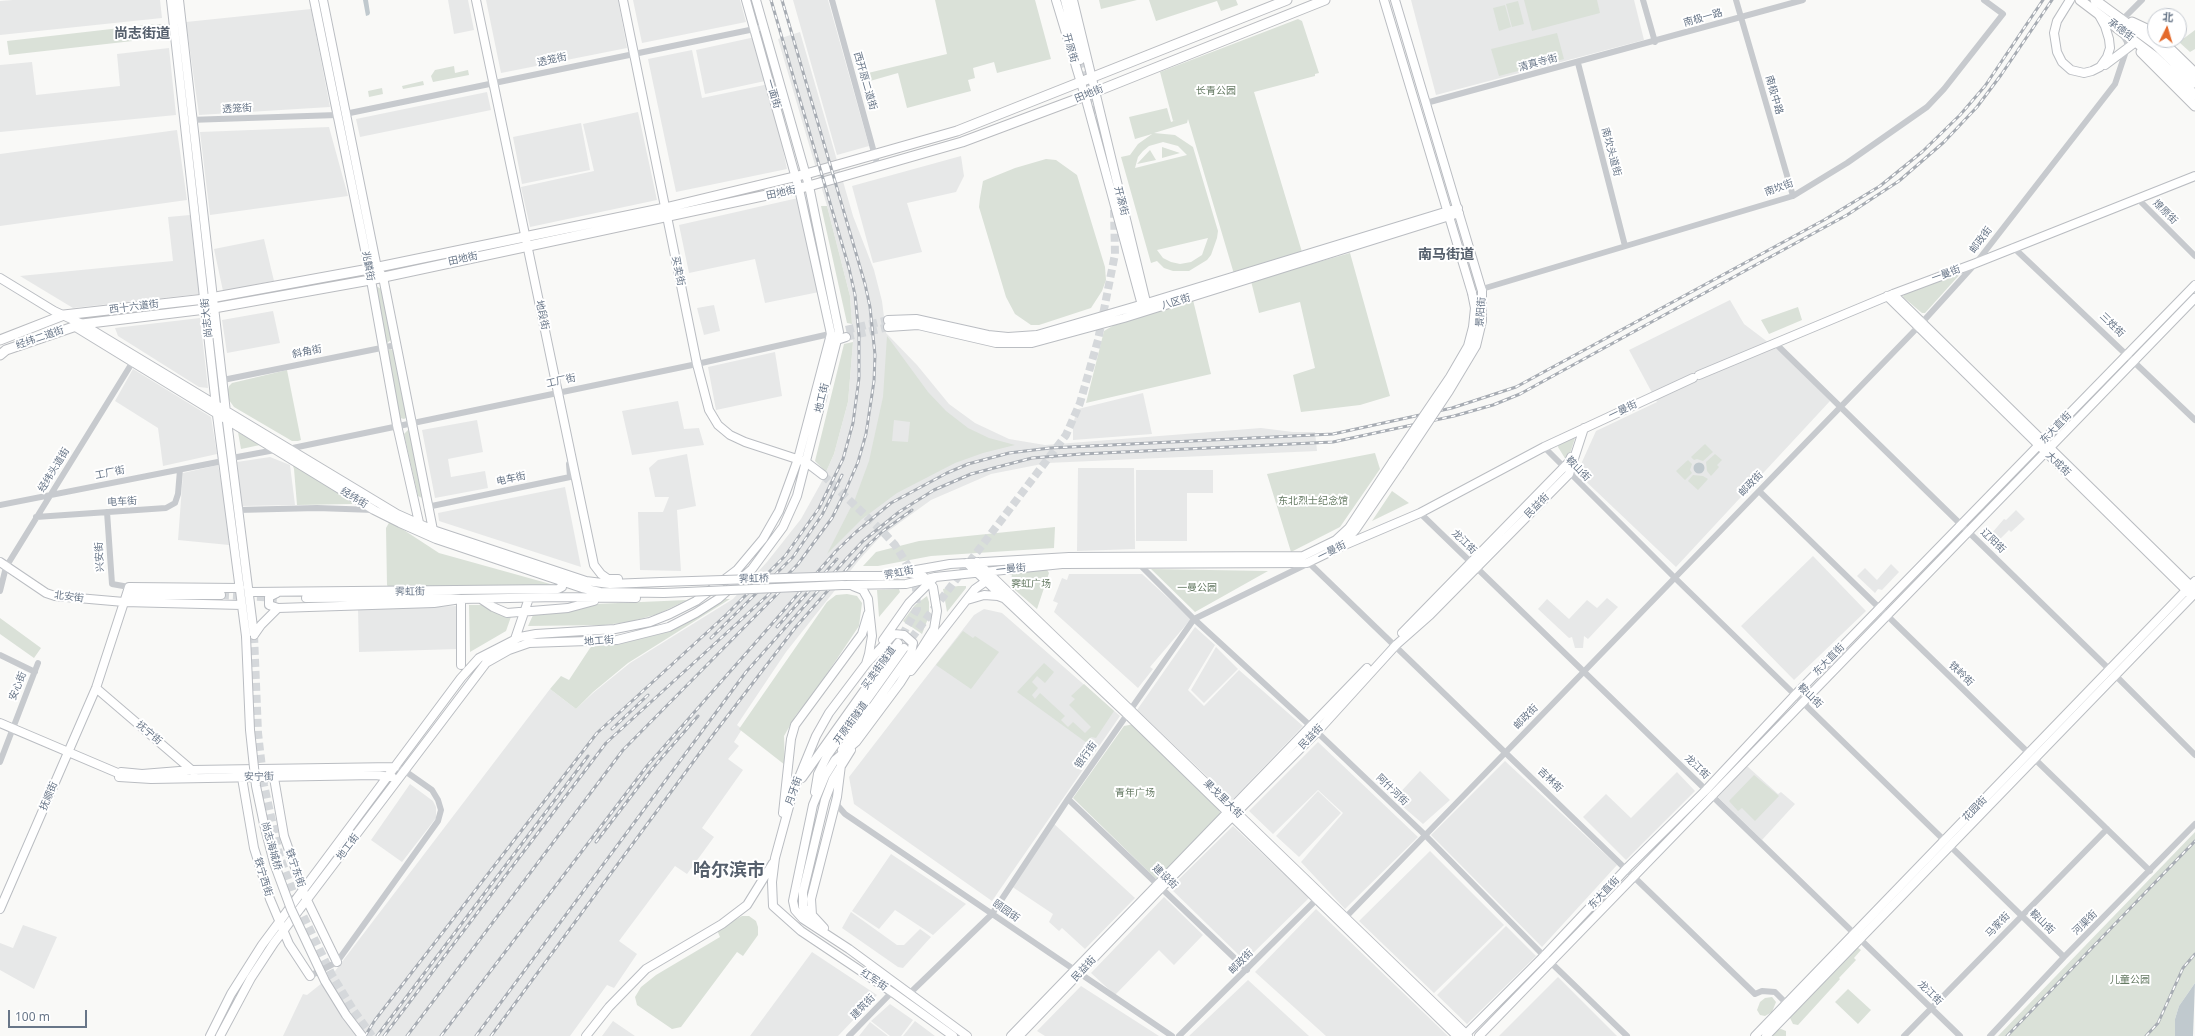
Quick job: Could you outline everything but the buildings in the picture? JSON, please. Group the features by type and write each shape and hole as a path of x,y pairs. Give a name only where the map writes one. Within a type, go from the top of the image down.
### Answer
{"highway":[{"name":"田地街","path":"666,213 957,131 1080,84 1091,78 1287,0"},
{"name":"田地街","path":"209,298 799,189 962,142 1085,96 1325,0"},
{"name":"承德街","path":"2081,0 2154,56 2195,95"},
{"name":"承德街","path":"2095,0 2123,19 2155,44 2195,83"},
{"path":"2123,19 2147,29"},
{"path":"2122,31 2130,46 2195,106"},
{"path":"2169,48 2195,73"},
{"name":"田地街","path":"210,308 370,280 526,240"},
{"name":"西十六道街","path":"64,315 209,298"},
{"name":"西十六道街","path":"78,325 210,308"},
{"name":"经纬二道街","path":"0,340 64,315"},
{"name":"经纬二道街","path":"0,355 6,350 78,325"}],"main road":[{"name":"尚志大街","path":"171,0 189,120"},
{"name":"尚志大街","path":"179,0 189,120 210,308 217,415 242,605 250,636"},
{"name":"兆麟街","path":"314,0 341,114 373,268 370,280 382,348 397,425 422,532"},
{"name":"兆麟街","path":"323,0 341,114"},
{"name":"地段街","path":"476,0 558,392 571,447 594,565 597,570 608,579 647,580 658,582"},
{"name":"买卖街","path":"623,0 635,52 697,364 709,410 724,430 745,442 802,460 822,475"},
{"name":"一面街","path":"746,0 799,189"},
{"name":"一面街","path":"756,0 809,186"},
{"name":"开原街","path":"1056,0 1080,84 1085,96"},
{"name":"开原街","path":"1065,0 1080,60"},
{"name":"开原街","path":"1073,0 1094,92"},
{"name":"景阳街","path":"1340,547 1356,528 1468,346 1473,327 1475,308 1472,293 1447,214 1384,0"},
{"name":"景阳街","path":"1349,528 1449,391 1476,346 1482,321 1482,290 1395,0"},
{"path":"2067,0 2056,18 2052,37 2056,57 2068,71 2080,75 2098,71 2130,46"},
{"path":"2070,0 2056,25 2054,37 2057,52 2066,65 2075,72 2089,72 2098,68 2107,57 2110,48 2106,26 2098,12"},
{"name":"开源街","path":"1094,92 1145,308"},
{"name":"开源街","path":"1085,96 1145,308"},
{"name":"一曼街","path":"931,579 978,572 990,576 1015,568 1062,564 1308,563 1340,547 1420,513 1544,447 1696,376 1890,295 1976,263 2013,246 2195,176"},
{"name":"地工街","path":"210,1036 239,981 280,920 468,669 480,658 515,639 536,634 601,631 633,626 664,617 696,601 737,570 763,539 785,499 802,460 840,335 809,186"},
{"name":"地工街","path":"799,189 840,335"},
{"name":"八区街","path":"888,324 916,318 988,335 1022,337 1145,308 1458,210"},
{"name":"兆麟街","path":"373,268 383,277 412,422 427,507 433,530"},
{"path":"0,278 54,311 64,315 78,325"},
{"path":"0,282 48,312 54,311"},
{"name":"东大直街","path":"1479,1036 1627,868 1706,790 1795,695 2195,285"},
{"name":"大成街","path":"1890,295 2193,591"},
{"name":"东大直街","path":"1466,1035 1634,876 2195,298"},
{"name":"尚志大街","path":"210,308 223,380 238,510 250,592 250,636"},
{"name":"经纬街","path":"78,325 132,362 374,510 422,532 561,581 600,592 664,593"},
{"name":"经纬街","path":"78,325 217,404 288,449 397,514 419,524 586,581 610,584 658,582"},
{"name":"民益街","path":"1011,1036 1077,971 1314,729 1394,644 1566,471 1582,429"},
{"name":"地工街","path":"220,1036 251,978 283,932 405,771 475,675 486,663 496,656 529,643 617,640 652,632 669,627 696,613 718,599 752,569 782,527 797,496 802,460"},
{"name":"一曼街","path":"950,564 1069,557 1303,556 1336,540 1349,528"},
{"name":"果戈里大街","path":"977,562 1232,813 1343,920 1466,1035"},
{"path":"967,563 978,572"},
{"name":"北安街","path":"3,564 51,595 127,594"},
{"name":"霁虹街","path":"847,576 882,576 950,564"},
{"name":"月牙街","path":"794,925 773,906 772,882 775,858 782,828 793,792 816,736 829,714 909,602 931,579 950,564"},
{"path":"849,949 805,912 802,898 825,800 838,763 856,742 900,683 935,625 937,606 931,579 905,572"},
{"name":"霁虹桥","path":"658,582 847,576"},
{"path":"900,683 922,659 976,589 990,576"},
{"name":"果戈里大街","path":"990,576 1008,601 1129,711"},
{"name":"霁虹街","path":"845,585 906,584 931,579"},
{"name":"霁虹街","path":"279,596 558,589 563,585 561,581"},
{"path":"782,828 793,730 862,634 867,621 869,603 868,596 863,590 845,585"},
{"name":"霁虹桥","path":"664,593 845,585"},
{"path":"127,594 240,588"},
{"name":"花园街","path":"1766,1036 1857,936 2193,591"},
{"name":"霁虹街","path":"250,592 279,596 433,597 461,599 557,597 602,599 641,597 664,593"},
{"path":"127,594 221,595"},
{"path":"127,594 242,605"},
{"path":"96,685 127,594"},
{"path":"966,601 984,595 998,596 1008,601"},
{"path":"250,636 278,608 269,605 269,597 279,596"},
{"path":"515,639 529,598"},
{"path":"461,599 462,665"},
{"name":"霁虹街","path":"278,608 434,603 461,599"},
{"name":"霁虹街","path":"482,599 493,607 507,613 568,608 602,599"},
{"name":"月牙街","path":"866,664 872,636 869,603"},
{"path":"812,804 911,653 913,643 904,635 894,634 866,664"},
{"name":"尚志海城桥","path":"250,636 253,763 264,824 274,863 291,909 325,981 346,1015 362,1036"},
{"name":"买卖街隧道","path":"793,792 819,752 901,645"},
{"name":"开原街隧道","path":"812,804 818,774 827,756 901,645"},
{"name":"抚顺街","path":"0,909 96,685"},
{"name":"抚宁街","path":"96,685 192,770"},
{"name":"抚宁街","path":"96,685 201,774"},
{"name":"安宁街","path":"0,723 120,774 142,774 192,770 201,774"},
{"path":"819,923 812,915 811,899 837,797 838,763"},
{"name":"安宁街","path":"120,774 241,773 272,768 395,767"},
{"name":"铁宁东街","path":"272,768 284,836 307,900 337,962"},
{"name":"安宁街","path":"241,773 274,777 389,776 398,780"},
{"name":"铁宁西街","path":"241,773 254,848 270,899 280,920 283,932 310,976"},
{"name":"红军街","path":"812,804 793,901 795,910 803,919 849,949 909,994 955,1033 971,1036"},
{"name":"果戈里大街","path":"1232,813 1316,900 1343,920 1457,1036"},
{"path":"586,1036 609,1007 651,964 722,924 743,908 758,889 775,858"},
{"name":"红军街","path":"794,925 955,1033 967,1036"},
{"name":"花园街","path":"1755,1036 1857,936"},
{"name":"民益街","path":"1019,1036 1077,971"}],"street":[{"name":"西开原二道街","path":"832,0 878,167"},
{"path":"1643,0 1655,42"},
{"name":"南极中路","path":"1736,0 1793,196"},
{"name":"南极一路","path":"1655,42 1804,0"},
{"name":"南坎街","path":"1482,290 1793,196 1847,163 1927,107 1944,89 2004,14 1984,0"},
{"path":"2123,19 2142,0"},
{"name":"透笼街","path":"189,120 341,114 635,52 764,27"},
{"name":"清真寺街","path":"1426,103 1655,42"},
{"name":"邮政街","path":"1343,920 1920,324 1976,263 2115,84 2130,46"},
{"name":"南坎头道街","path":"1578,63 1625,246"},
{"name":"燎原街","path":"2138,199 2195,256"},
{"name":"三姓街","path":"2013,246 2128,354 2195,420"},
{"name":"工厂街","path":"288,449 397,425 840,335"},
{"name":"辽阳街","path":"1775,343 2113,672 2195,755"},
{"name":"斜角街","path":"223,380 396,345"},
{"name":"经纬头道街","path":"0,591 3,564 51,495 132,362"},
{"name":"电车街","path":"427,507 570,477 568,457 571,447"},
{"name":"鞍山街","path":"1544,447 1566,471 1675,578 2064,957"},
{"path":"232,458 275,450"},
{"name":"工厂街","path":"0,505 224,461"},
{"name":"电车街","path":"36,517 166,508 175,503 178,494 180,470"},
{"name":"铁岭街","path":"1758,491 2150,871"},
{"path":"238,510 317,508 374,510"},
{"name":"兴安街","path":"107,512 112,584 127,594"},
{"name":"龙江街","path":"1420,513 1960,1036"},
{"name":"吉林街","path":"1303,556 1308,563 1627,868 1756,994 1762,991 1775,992 1787,1004"},
{"name":"银行街","path":"909,994 992,914 1068,799 1194,619 1308,563"},
{"name":"阿什河街","path":"1139,564 1194,619 1314,729 1425,835 1547,959 1627,1036"},
{"path":"0,655 35,672"},
{"name":"安心街","path":"0,762 38,663"},
{"path":"310,976 337,962 438,821 441,810 438,800 432,790 405,771 395,767"},
{"name":"颐园街","path":"837,797 838,806 845,814 1172,1036"},
{"name":"建设街","path":"1068,799 1247,970"},
{"name":"河渠街","path":"1990,1036 2064,957 2195,824"},
{"name":"马家街","path":"1904,1036 2107,829"},
{"name":"邮政街","path":"1179,1036 1316,900"},
{"name":"建筑街","path":"849,1036 892,992"}],"shaded area":[{"path":"160,0 162,18 0,35 0,1"},
{"path":"363,0 368,0 370,13 366,16"},
{"path":"448,0 468,0 474,30 454,34"},
{"path":"486,0 618,0 627,48 501,73"},
{"path":"633,0 740,0 746,22 642,43"},
{"path":"793,0 828,0 869,146 837,155"},
{"path":"1411,0 1634,0 1644,40 1436,95"},
{"path":"311,9 330,107 199,115 186,22"},
{"path":"800,32 853,216 874,270 882,301 886,333 917,365 949,404 975,423 1009,439 1045,445 1261,428 1293,432 1315,432 1317,451 1047,463 991,474 931,500 880,537 859,560 786,652 737,725 742,729 734,742 739,746 728,759 743,770 702,828 714,837 687,874 675,866 619,941 637,954 614,988 607,985 570,1036 283,1036 303,994 307,995 332,975 550,689 576,709 630,663 733,599 767,562 801,519 821,483 834,454 848,402 853,342 850,296 827,206 778,39"},
{"path":"755,37 765,81 705,94 696,50"},
{"path":"169,48 176,115 0,132 0,65 32,62 36,95 120,86 117,54"},
{"path":"692,50 702,98 769,84 787,169 676,192 648,59"},
{"path":"487,92 491,110 360,137 356,119"},
{"path":"638,112 657,200 530,227 521,187 594,171 583,124"},
{"path":"581,123 590,170 522,184 513,137"},
{"path":"329,127 348,196 210,215 200,132"},
{"path":"177,130 187,200 0,226 0,154"},
{"path":"961,156 964,176 956,192 907,203 922,252 873,263 852,186"},
{"path":"798,198 819,292 765,303 755,259 689,273 679,225"},
{"path":"190,215 199,294 73,308 20,276 173,261 168,217"},
{"path":"264,239 274,281 223,291 214,249"},
{"path":"1730,300 1744,324 1781,352 1830,401 1676,567 1577,473 1596,431 1657,402 1629,350"},
{"path":"714,305 720,331 704,335 697,308"},
{"path":"273,311 280,343 227,353 222,320"},
{"path":"200,318 208,388 199,387 118,336 115,328"},
{"path":"775,352 782,396 716,410 708,367"},
{"path":"133,369 211,417 217,454 163,466 158,428 115,401"},
{"path":"1143,393 1152,434 1073,440 1073,423 1078,409"},
{"path":"678,401 684,429 699,428 704,445 632,455 622,411"},
{"path":"477,420 483,452 448,459 451,477 485,471 488,488 435,498 422,430"},
{"path":"687,454 696,506 677,510 681,571 640,570 638,512 663,512 669,497 655,497 649,468 658,460"},
{"path":"270,457 290,465 295,505 242,506 237,462"},
{"path":"1697,463 1701,463 1703,464 1703,472 1697,473 1694,470 1694,466"},
{"path":"218,465 225,502 229,545 178,540 183,473"},
{"path":"1078,468 1134,468 1135,549 1077,551"},
{"path":"1136,470 1213,470 1213,493 1187,493 1187,541 1136,541"},
{"path":"565,487 581,567 439,521 438,513"},
{"path":"2016,510 2025,519 2011,532 2009,530 1998,541 1991,534 2004,519 2006,520"},
{"path":"1813,556 1866,611 1794,680 1741,626"},
{"path":"1891,564 1899,572 1882,590 1878,589 1875,593 1857,576 1865,568 1877,580"},
{"path":"1069,574 1142,574 1191,619 1150,667 1153,669 1138,688 1054,612 1058,603 1053,601 1062,578 1067,580"},
{"path":"1607,598 1618,607 1588,639 1584,636 1583,648 1575,648 1572,637 1569,638 1538,609 1547,599 1569,619 1587,600 1597,608"},
{"path":"457,606 458,649 359,652 358,609"},
{"path":"984,609 1002,613 1120,716 992,901 854,804 849,777 974,615"},
{"path":"1195,627 1215,645 1188,690 1204,706 1239,670 1303,726 1232,800 1137,710"},
{"path":"1216,647 1238,669 1204,703 1191,690"},
{"path":"1318,742 1418,837 1345,909 1301,862 1343,813 1318,790 1273,834 1249,811"},
{"path":"1505,761 1617,865 1542,947 1431,835"},
{"path":"1747,766 1778,794 1781,792 1795,804 1762,840 1718,797"},
{"path":"1420,771 1450,800 1423,824 1394,799"},
{"path":"1677,772 1695,791 1626,860 1583,817 1606,794 1631,818"},
{"path":"410,784 433,801 436,807 436,818 402,862 371,840"},
{"path":"1318,791 1341,813 1299,857 1276,836"},
{"path":"1053,823 1135,898 1085,949 1062,928 1059,931 1049,922 1053,914 1011,886"},
{"path":"1233,826 1309,898 1245,961 1170,888"},
{"path":"1430,851 1504,925 1434,993 1359,921"},
{"path":"891,854 966,904 933,935 895,910 879,929 852,911"},
{"path":"1164,897 1203,935 1174,965 1159,950 1115,995 1091,973"},
{"path":"1316,909 1448,1036 1326,1036 1255,972"},
{"path":"851,912 897,945 904,945 920,929 931,937 903,968 898,967 842,928"},
{"path":"23,925 57,937 34,989 0,970 0,943 13,948"},
{"path":"1506,926 1536,956 1467,1024 1437,995"},
{"path":"812,952 877,995 838,1036 750,1036"},
{"path":"1558,977 1617,1036 1499,1036"},
{"path":"1248,980 1309,1036 1189,1036"},
{"path":"2195,983 2193,1036 2175,1036 2175,1019 2179,1006"},
{"path":"1081,986 1159,1036 1045,1036 1037,1031"},
{"path":"890,1004 913,1020 901,1036 890,1036 871,1021"},
{"path":"613,1021 635,1036 602,1036"},
{"path":"915,1021 935,1036 903,1036"},
{"path":"870,1022 888,1036 859,1036"}],"green space":[{"path":"935,0 1035,0 1051,59 997,73 994,62 973,68 975,78 968,80 971,91 907,108 898,73 870,81 868,73 947,54"},
{"path":"1099,0 1137,0 1101,9"},
{"path":"1149,0 1236,0 1238,5 1221,11 1217,1 1156,21"},
{"path":"1524,0 1597,0 1600,13 1532,31"},
{"path":"1518,1 1524,24 1512,27 1506,4"},
{"path":"1505,5 1511,27 1499,31 1493,8"},
{"name":"长青公园","path":"1298,19 1302,21 1319,73 1315,74 1315,76 1254,92 1302,252 1234,274 1188,119 1187,123 1154,133 1175,135 1193,147 1218,231 1217,238 1211,255 1207,260 1189,271 1173,271 1164,268 1157,261 1151,263 1121,157 1130,155 1138,144 1152,134 1135,139 1129,117 1167,108 1171,122 1176,120 1173,121 1160,72","holes":["1163,142 1178,146 1187,155 1135,168 1138,157 1143,151 1149,146","1208,238 1202,255 1191,262 1180,264 1171,262 1163,258 1157,250"]},
{"path":"155,24 134,30 132,32 134,38 159,37 157,24 168,24 170,26 170,35 168,37 9,55 7,41"},
{"path":"2195,30 2195,49 2190,52 2186,48 2187,48 2187,36"},
{"path":"1557,33 1564,59 1499,76 1491,49"},
{"path":"454,66 455,73 468,70 469,75 433,82 431,76 435,70"},
{"path":"423,81 424,85 403,89 402,86"},
{"path":"382,88 383,94 369,97 368,91"},
{"path":"1162,147 1180,153 1162,158"},
{"path":"1150,150 1156,160 1137,164"},
{"path":"1046,159 1056,160 1077,175 1105,267 1106,280 1102,291 1091,308 1039,325 1031,325 1015,314 1006,297 979,207 983,181 1015,168"},
{"path":"821,206 827,206 850,296 852,324 847,323"},
{"path":"1350,253 1390,396 1360,405 1301,412 1293,375 1315,368 1300,302 1259,313 1251,281"},
{"path":"1962,272 1925,313 1922,313 1903,297 1904,294"},
{"path":"376,286 383,290 392,339 387,343 385,342 374,288"},
{"path":"1193,300 1211,374 1086,403 1104,331 1121,321"},
{"path":"1798,307 1802,320 1769,334 1761,320"},
{"path":"887,336 928,392 946,411 968,428 989,438 1015,445 983,453 955,463 897,493 862,519 827,554 855,499 869,461 883,397","holes":["894,420 910,422 908,442 892,441"]},
{"path":"853,342 848,402 834,454 826,472 815,461 844,344"},
{"path":"390,349 393,350 408,417 404,419 400,418 386,353"},
{"path":"287,370 301,440 298,441 292,441 234,407 229,400 227,393 229,386 232,383"},
{"path":"408,430 410,431 422,498 418,496 404,434"},
{"path":"238,432 260,445 241,449"},
{"path":"1573,436 1575,438 1568,460 1566,460 1558,447 1559,444"},
{"path":"1705,444 1713,452 1703,461 1697,459 1694,460 1691,457"},
{"name":"东北烈士纪念馆","path":"1375,453 1380,469 1340,527 1291,552 1267,474"},
{"path":"1715,454 1722,460 1717,465 1719,467 1711,476 1707,471 1706,462"},
{"path":"291,460 352,499 352,504 297,505 294,469"},
{"path":"1688,460 1692,464 1690,470 1692,473 1685,480 1676,471"},
{"path":"1693,475 1703,476 1708,479 1698,490 1688,481"},
{"path":"1392,491 1409,503 1372,521"},
{"path":"390,521 439,553 554,585 446,589 390,589 387,585 386,528"},
{"path":"1055,527 1054,548 931,556 878,566 863,566 876,552 919,541"},
{"name":"霁虹广场","path":"1046,568 1049,573 1037,609 1015,590 1011,580 1012,574 1017,571"},
{"name":"一曼公园","path":"1151,569 1268,571 1195,612"},
{"path":"966,586 966,588 947,612 943,589"},
{"path":"899,589 900,592 879,617 877,590"},
{"path":"847,594 857,596 862,603 859,626 814,693 796,715 784,736 785,765 739,729 827,602 836,595"},
{"path":"927,596 929,602 929,616 922,634 903,621 915,605"},
{"path":"725,599 730,599 628,663 593,692 576,709 550,689 561,676 569,680 592,645 620,642 693,619"},
{"path":"687,600 658,614 629,622 604,625 528,626 534,613 595,604"},
{"path":"469,605 484,605 513,611 506,631 470,652"},
{"path":"0,618 41,648 34,658 0,634"},
{"path":"963,631 973,638 975,636 999,652 971,689 936,665"},
{"path":"1044,663 1054,672 1045,683 1037,676 1032,682 1038,688 1032,695 1035,699 1040,693 1065,716 1061,720 1068,727 1073,722 1085,733 1091,727 1069,705 1075,699 1071,696 1084,684 1114,711 1096,738 1091,737 1087,743 1017,692"},
{"name":"青年广场","path":"1134,724 1219,810 1221,815 1160,878 1155,878 1073,798 1124,726"},
{"path":"1754,775 1779,796 1755,821 1742,808 1738,811 1729,801"},
{"name":"儿童公园","path":"2195,832 2195,983 2179,1006 2175,1019 2175,1036 1998,1036"},
{"path":"742,916 749,916 756,921 758,935 743,956 737,952 681,1027 672,1029 637,1005 635,997 641,987 656,975 720,937 717,930"},
{"path":"1857,947 1861,950 1854,958 1856,960 1798,1025 1793,1024 1789,1016"},
{"path":"1848,989 1871,1010 1858,1024 1835,1002"},
{"path":"1772,997 1776,1002 1772,1012 1765,1016 1760,1015 1757,1010 1760,1002 1765,998"},
{"path":"1781,1029 1786,1031 1786,1036 1770,1036 1776,1030"}],"tunnel":[{"path":"1080,60 1109,171"},
{"path":"904,648 1066,435 1080,403 1098,340 1115,254 1114,210"},
{"path":"846,330 888,320"},
{"path":"846,337 888,327"},
{"path":"823,475 885,534 895,545 910,569 916,588 917,609 900,639"},
{"path":"221,595 279,598"},
{"path":"254,635 258,733 264,785 280,857 298,905 332,975 354,1011 372,1036"}],"railway":[{"path":"365,1036 375,1020 597,733 727,614 785,556 819,508 843,459 853,423 859,378 859,335 855,295 849,268 771,0"},
{"path":"384,1036 606,743 767,596 798,564 832,518 858,462 866,434 874,381 875,355 870,307 865,284 782,0"},
{"path":"441,1036 647,766 836,551 891,503 947,473 968,464 1009,453 1050,448 1333,434 1452,408 1516,387 1824,220 1880,186 1922,152 1960,115 1985,86 2043,0"},
{"path":"476,1036 746,672 863,541 899,512 934,490 971,474 1032,458 1081,454 1333,442 1454,416 1493,405 1520,394 1847,215 1899,181 1944,142 1977,107 2001,75 2052,0"},
{"path":"711,638 793,557 822,515 842,475"},
{"path":"491,1036 713,735 795,628 866,547 883,531 912,510"},
{"path":"777,627 837,559"},
{"path":"407,1036 623,750 790,581"},
{"path":"612,729 648,695"},
{"path":"596,842 652,769 698,716"},
{"path":"377,1036 588,756"},
{"path":"2007,1036 2195,841"},
{"path":"2146,1036 2158,1023 2183,968 2195,954"}],"district":[{"name":"尚志街道","path":"142,34"},
{"name":"南马街道","path":"1446,255"},
{"name":"哈尔滨市","path":"729,871"}]}
